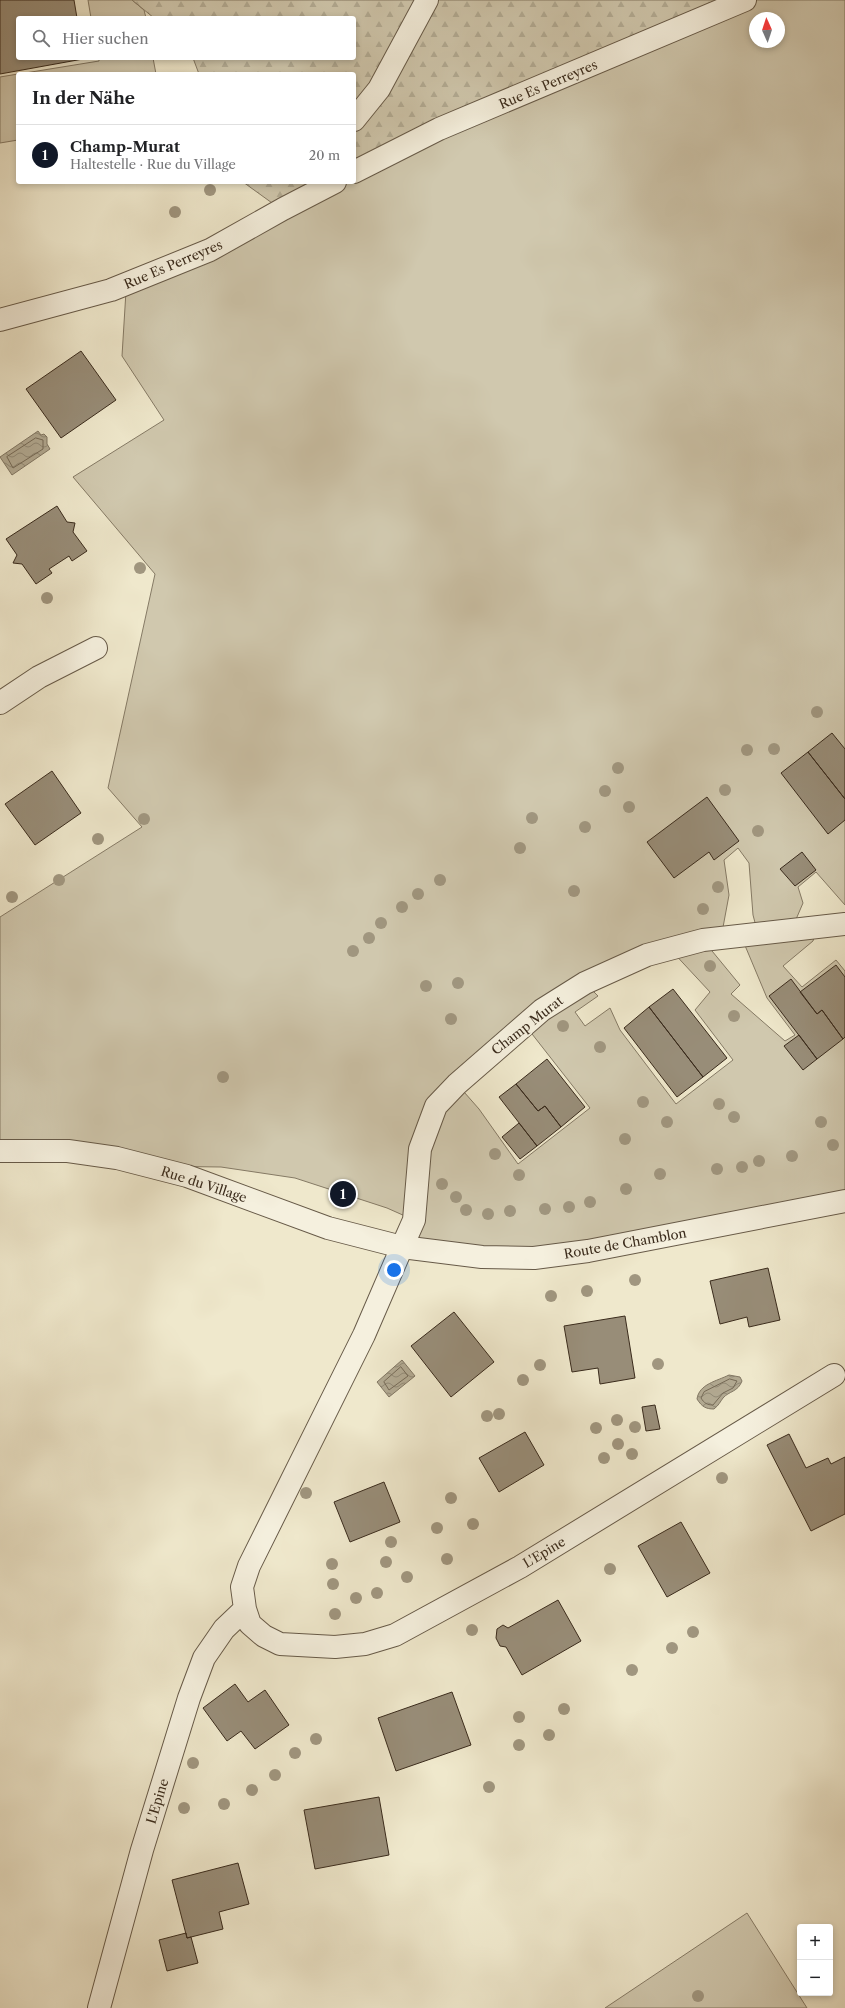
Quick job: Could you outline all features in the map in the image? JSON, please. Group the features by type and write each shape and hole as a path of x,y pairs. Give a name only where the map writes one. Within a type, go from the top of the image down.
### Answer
{"street":[{"path":"356,118 379,89 427,0"},
{"name":"Rue Es Perreyres","path":"356,171 439,129 745,0"},
{"path":"283,209 302,184"},
{"name":"Rue Es Perreyres","path":"0,320 111,290 210,250 331,184"},
{"path":"0,704 39,677 96,648"},
{"name":"Champ Murat","path":"402,1247 414,1220 420,1149 436,1106 468,1073 542,1010 585,983 647,956 680,946 721,938 845,924"},
{"name":"Rue du Village","path":"0,1151 68,1151 117,1158 187,1176 328,1228 402,1247"},
{"name":"Route de Chamblon","path":"402,1247 482,1257 534,1258 596,1250 845,1201"},
{"name":"L'Epine","path":"402,1247 364,1335 249,1566 242,1587 245,1609 250,1624 264,1636 280,1644 335,1647 365,1644 396,1635 520,1567 834,1375"},
{"name":"L'Epine","path":"99,2008 142,1850 189,1698 204,1658 224,1628 245,1609"}],"green space":[{"path":"88,0 132,0 144,10 146,16 91,16"},
{"path":"132,0 735,0 356,168 356,72 198,72 194,60 356,60 356,16 152,16"},
{"path":"754,0 845,0 845,905 816,872 798,887 803,903 791,931 817,928 813,941 783,966 802,987 836,960 845,971 845,1201 588,1251 402,1247 414,1220 387,1208 295,1178 221,1167 145,1166 0,1151 0,917 142,827 108,788 155,574 73,477 164,420 122,356 126,291 336,184 356,184 356,174","holes":["738,848 749,863 753,915 758,934 741,936 767,998 795,1035 785,1041 731,994 740,985 703,940 721,938 729,895 724,860","670,949 710,992 695,1010 733,1060 676,1104 620,1030 610,1008 585,1026 575,1012 598,996 585,983","525,1025 590,1108 518,1164 479,1109 457,1084"]},
{"path":"153,60 156,72 31,72 99,61"},
{"path":"16,74 16,140 0,143 0,77"},
{"path":"246,184 325,184 279,208"},
{"path":"747,1913 797,1992 797,1996 799,1996 807,2008 605,2008"}],"water":[{"path":"38,431 41,435 44,434 47,437 47,444 50,449 12,475 0,457"},
{"path":"402,1360 415,1376 389,1397 377,1382"},
{"path":"729,1375 740,1377 742,1381 740,1385 725,1396 714,1409 709,1409 702,1406 697,1399 701,1390 705,1386"}],"building":[{"path":"0,0 74,0 77,16 16,16 16,60 77,60 0,74"},
{"path":"81,351 116,400 61,438 26,389"},
{"path":"57,506 67,522 75,523 73,532 87,551 72,561 69,556 49,569 52,573 36,584 22,564 13,563 17,555 6,539"},
{"path":"832,733 845,749 845,799 808,752"},
{"path":"808,752 845,799 845,820 828,834 781,773"},
{"path":"52,771 81,813 35,845 5,804"},
{"path":"707,797 739,841 714,860 709,852 674,878 647,842"},
{"path":"802,852 816,870 795,886 780,869"},
{"path":"836,965 845,977 845,1037 843,1039 822,1010 817,1014 800,992"},
{"path":"791,979 817,1014 822,1010 843,1039 817,1059 769,996"},
{"path":"673,989 727,1058 703,1077 649,1007"},
{"path":"649,1007 703,1077 677,1097 624,1028"},
{"path":"799,1035 817,1059 803,1070 784,1046"},
{"path":"547,1059 585,1107 561,1127 545,1106 538,1111 516,1084"},
{"path":"516,1084 538,1111 545,1106 561,1127 537,1146 499,1097"},
{"path":"519,1123 537,1146 520,1159 502,1137"},
{"path":"768,1268 780,1320 749,1327 747,1317 720,1324 710,1281"},
{"path":"454,1312 494,1362 451,1397 411,1346"},
{"path":"625,1316 635,1378 600,1384 598,1368 572,1372 564,1326"},
{"path":"655,1405 660,1429 646,1431 642,1407"},
{"path":"525,1432 544,1465 499,1492 479,1458"},
{"path":"789,1434 806,1468 828,1458 831,1464 845,1457 845,1514 811,1531 767,1445"},
{"path":"384,1482 400,1522 350,1542 334,1502"},
{"path":"681,1522 710,1573 667,1597 638,1546"},
{"path":"558,1600 581,1641 522,1675 506,1647 500,1646 496,1638 497,1629 503,1625 508,1628"},
{"path":"235,1684 248,1702 265,1690 289,1725 255,1749 241,1731 227,1741 203,1708"},
{"path":"452,1692 471,1745 396,1771 378,1718"},
{"path":"379,1797 389,1855 315,1869 304,1810"},
{"path":"238,1863 249,1904 219,1912 223,1929 187,1938 172,1880"},
{"path":"186,1933 187,1938 191,1937 198,1963 167,1971 159,1940"}],"place":[{"name":"Champ-Murat","path":"343,1194"}]}
